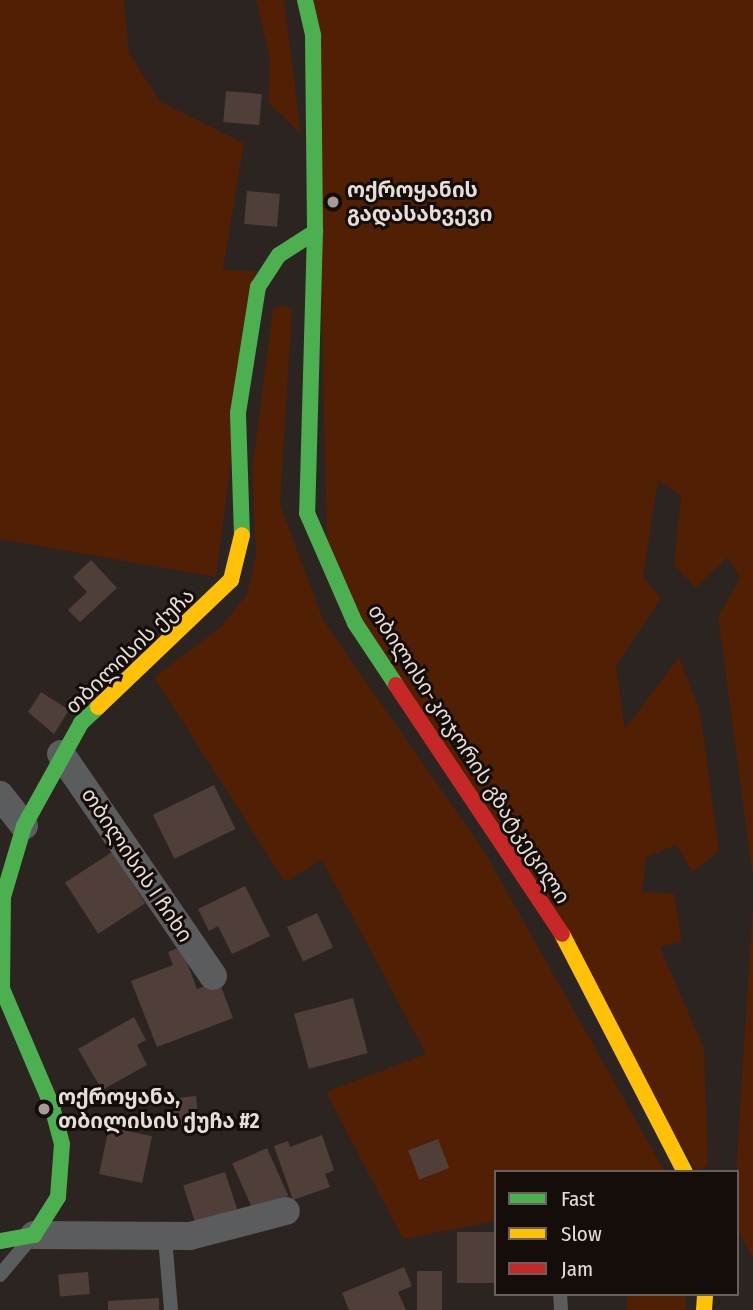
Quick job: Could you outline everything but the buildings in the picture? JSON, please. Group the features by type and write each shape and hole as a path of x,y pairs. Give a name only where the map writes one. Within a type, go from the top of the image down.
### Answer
{"main road":[{"name":"თბილისი-კოჯორის გზატკეცილი","path":"305,0 313,36 315,232 307,513 355,623 567,941 684,1170"},
{"name":"თბილისის ქუჩა","path":"34,1236 58,1197 62,1144 52,1106 2,989 2,897 24,826 61,754 81,723 195,620 231,580 242,542 238,413 258,287 279,255 315,232"},
{"path":"0,1241 34,1236"}],"street":[{"name":"თბილისის I ჩიხი","path":"61,754 213,976"},
{"path":"0,795 24,826"},
{"path":"34,1236 165,1238 286,1211"}],"lane":[{"path":"0,1275 34,1236"},
{"path":"165,1238 171,1310"}],"shaded area":[{"path":"0,0 124,0 129,53 161,102 244,143 223,270 256,271 216,577 0,539"},
{"path":"256,0 284,0 301,134 268,102 270,59"},
{"path":"314,0 753,0 753,878 718,616 740,578 728,557 696,588 674,565 681,496 658,480 643,577 661,598 616,666 625,729 679,657 700,711 719,851 692,872 676,845 646,857 642,892 674,893 682,941 660,947 704,1049 708,1165 700,1170 696,1170 361,623 327,539"},
{"path":"284,305 292,310 280,504 323,620 484,851 664,1170 494,1170 494,1221 403,1239 326,1092 426,1054 322,860 285,882 154,677 221,627 247,594 256,556 252,470 273,309"},
{"path":"753,903 753,1258 739,1233 739,1170 736,1170"},
{"path":"627,1296 686,1296 686,1310 627,1310"}],"traffic: fast":[{"path":"305,0 313,36 315,232 307,513 355,623 396,685"},
{"path":"242,535 238,413 258,287 279,255 315,232"},
{"path":"0,1241 34,1235 58,1197 62,1144 52,1106 2,989 3,897 24,826 81,723 98,707"}],"traffic: slow":[{"path":"98,707 231,580 242,535"},
{"path":"562,934 684,1170"},
{"path":"704,1310 705,1296"}],"traffic: jam":[{"path":"396,685 562,934"}],"place":[{"name":"ოქროყანის გადასახვევი","path":"333,202"},
{"name":"ოქროყანა, თბილისის ქუჩა #2","path":"44,1109"}]}
